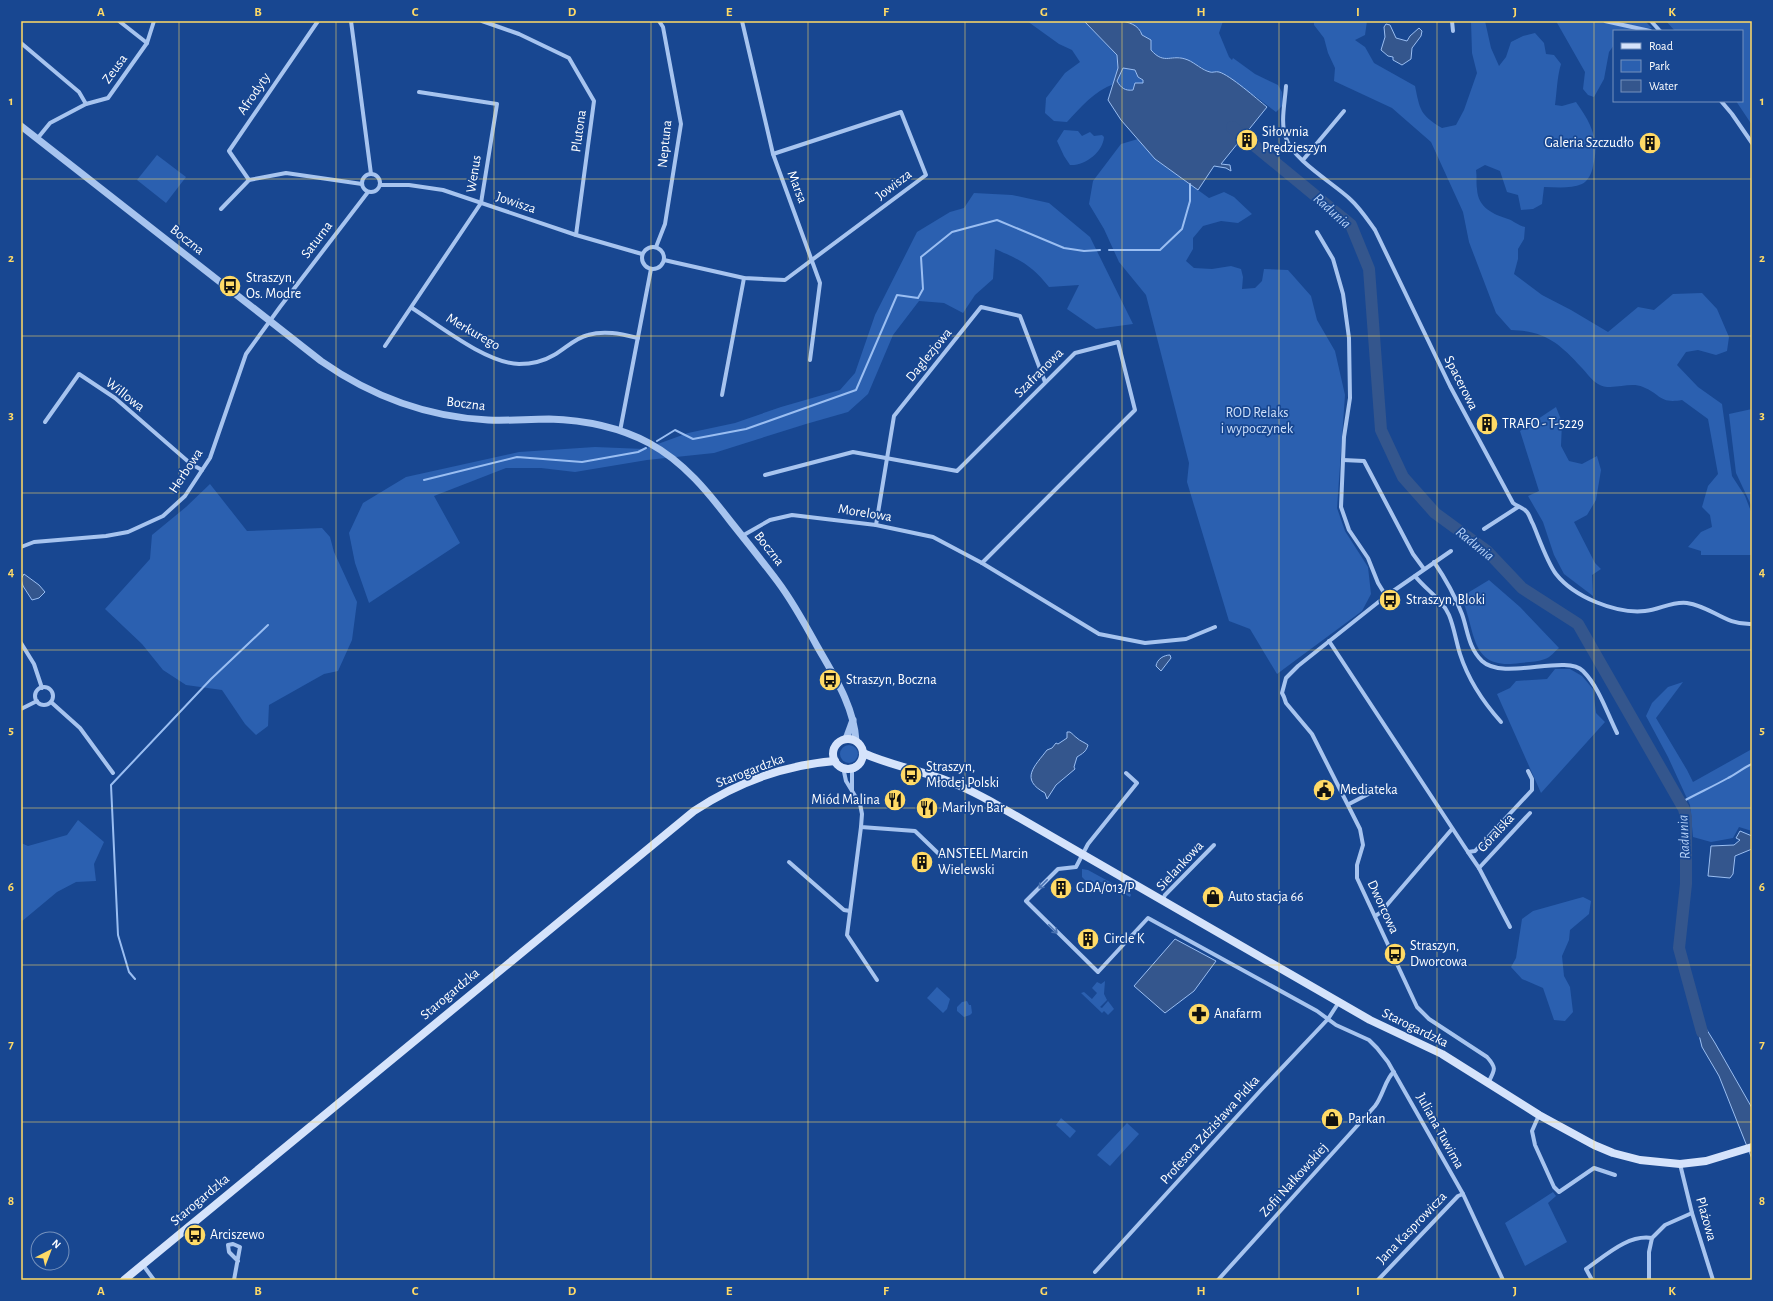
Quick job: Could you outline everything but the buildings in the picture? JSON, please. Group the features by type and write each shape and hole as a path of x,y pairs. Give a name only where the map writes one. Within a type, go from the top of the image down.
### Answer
{"main road":[{"path":"846,739 856,742 860,746 863,753 860,762 852,768 843,767 835,761 834,752 838,744 846,739"},
{"name":"Starogardzka","path":"812,763 834,752"},
{"name":"Starogardzka","path":"863,753 886,763 928,774 970,790 1370,1020 1442,1054 1539,1115 1583,1140 1613,1153 1653,1162 1680,1164 1706,1161 1752,1148"},
{"name":"Starogardzka","path":"124,1280 694,811 712,799 744,784 778,772 812,763 835,761"},
{"name":"Starogardzka","path":"860,762 886,763"}],"street":[{"path":"119,21 147,43"},
{"name":"Zeusa","path":"37,139 50,123 86,104 108,98 147,43 154,21"},
{"name":"Afrodyty","path":"249,180 229,151 318,21"},
{"path":"351,21 371,174"},
{"name":"Plutona","path":"482,21 519,34 569,58 594,101 576,235"},
{"name":"Neptuna","path":"656,247 665,224 681,124 663,27 659,21"},
{"name":"Marsa","path":"742,21 773,154 820,283 810,360"},
{"path":"1452,21 1452,31"},
{"path":"1605,21 1646,30"},
{"path":"1651,21 1659,30"},
{"path":"21,44 79,92 86,104"},
{"name":"Spacerowa","path":"1286,86 1283,125 1285,138 1291,150 1350,199 1364,214 1375,230 1456,397 1513,503 1527,511 1555,572 1565,583 1588,598 1610,608 1626,611 1645,611 1672,604 1689,603 1705,608 1733,622 1752,624"},
{"name":"Wenus","path":"385,346 412,308 481,203 497,104 419,92"},
{"path":"1722,102 1752,143"},
{"path":"1303,160 1344,110"},
{"name":"Jowisza","path":"664,260 744,278 785,280 813,261 926,175 901,112 773,154"},
{"name":"Boczna","path":"21,126 269,322 344,377 376,394 419,409 445,415 484,420 574,420 620,431 649,443 688,471 710,495 742,536 782,588 799,614 850,708 856,742"},
{"path":"221,209 249,180 286,173 362,184"},
{"path":"371,174 379,178 380,185 377,190 368,192 362,184 364,178 371,174"},
{"name":"Jowisza","path":"380,185 409,185 444,190 576,235 642,254"},
{"name":"Saturna","path":"269,322 368,192"},
{"path":"1317,232 1333,259 1343,294 1349,338 1350,398 1344,437 1340,499 1344,519 1349,530 1368,558 1378,583 1386,596"},
{"path":"656,247 664,254 664,260 660,267 651,269 643,264 642,254 648,248 656,247"},
{"path":"620,431 651,269"},
{"path":"722,395 744,278"},
{"name":"Daglezjowa","path":"876,525 894,416 981,307 1020,316 1045,382"},
{"name":"Merkurego","path":"412,308 471,346 496,360 518,364 537,362 553,356 586,335 610,332 638,338"},
{"name":"Herbowa","path":"21,547 38,542 106,536 140,527 163,516 174,507 185,496 210,458 244,359 269,322"},
{"name":"Szafranowa","path":"765,475 853,452 957,471 1075,353 1118,342 1135,410 982,563"},
{"name":"Willowa","path":"45,422 79,374 115,398 191,464 202,470"},
{"path":"1343,460 1364,461 1413,554 1424,569"},
{"path":"1484,529 1518,507"},
{"name":"Morelowa","path":"742,536 770,520 792,515 876,525 933,537 982,563 1099,634 1145,643 1186,639 1215,627"},
{"name":"Dworcowa","path":"1451,551 1386,596 1290,673 1286,678 1282,693 1286,703 1312,734 1349,804 1360,829 1363,845 1357,865 1357,878 1417,1007 1429,1019 1487,1057 1494,1065 1494,1072 1488,1083"},
{"path":"1434,562 1459,608 1469,641 1483,661 1504,669 1568,665 1582,670 1597,690 1617,733"},
{"path":"1415,576 1422,586 1444,606 1449,615 1461,656 1470,676 1491,711 1501,722"},
{"path":"1329,641 1468,852 1474,851 1532,790 1532,779 1528,772"},
{"path":"21,643 34,664 42,688"},
{"path":"42,688 48,688 52,692 53,697 51,702 43,705 37,701 36,693 42,688"},
{"path":"21,709 37,701"},
{"path":"51,702 80,728 113,773"},
{"path":"846,739 853,720"},
{"path":"843,767 846,781 860,804 862,814 847,935 877,980"},
{"path":"852,768 852,790"},
{"path":"1083,855 1088,844 1137,783 1126,773"},
{"path":"1349,804 1380,788"},
{"name":"Góralska","path":"1479,868 1530,813"},
{"path":"861,827 915,831 942,856"},
{"path":"1375,916 1380,913 1452,829"},
{"name":"Sielankowa","path":"1162,901 1165,895 1214,845"},
{"name":"Góralska","path":"1468,852 1479,868 1510,927"},
{"name":"Juliana Tuwima","path":"1083,855 1076,867 1058,869 1026,901 1081,957 1098,972 1148,918 1374,1044 1394,1072 1463,1194 1503,1280"},
{"path":"789,862 844,910 850,911"},
{"name":"Profesora Zdzisława Pidka","path":"1095,1272 1256,1095 1328,1019 1339,1002"},
{"name":"Zofii Nałkowskiej","path":"1218,1280 1375,1106 1384,1091 1389,1076 1394,1072"},
{"path":"1539,1115 1532,1131 1534,1145 1554,1187 1558,1192 1594,1168 1615,1176"},
{"name":"Plażowa","path":"1680,1164 1692,1212 1714,1280"},
{"name":"Jana Kasprowicza","path":"1378,1280 1458,1196 1463,1194"},
{"path":"1649,1280 1649,1252 1652,1238 1665,1225 1692,1212"},
{"path":"1592,1280 1586,1269 1622,1245 1640,1238 1652,1238"},
{"path":"234,1280 238,1261"},
{"path":"143,1265 154,1280"}],"green space":[{"path":"1027,21 1084,21 1117,55 1118,68 1114,84 1094,95 1067,122 1054,121 1045,113 1046,98 1065,73 1080,62 1072,50 1059,44"},
{"path":"1128,21 1223,21 1219,33 1229,57 1232,60 1233,58 1255,74 1278,85 1282,92 1283,105 1276,112 1219,72 1210,72 1178,57 1165,59 1157,57 1150,50 1150,40 1142,35"},
{"path":"1314,21 1367,21 1365,35 1355,40 1365,47 1374,63 1415,86 1422,111 1429,119 1442,128 1456,125 1464,110 1477,73 1472,53 1471,21 1485,21 1491,48 1499,66 1506,57 1511,42 1523,36 1535,33 1544,43 1546,54 1554,55 1561,64 1555,105 1562,106 1576,102 1586,117 1593,132 1595,140 1595,157 1591,174 1584,183 1577,186 1544,187 1542,204 1533,209 1521,210 1518,195 1507,192 1500,171 1485,165 1476,170 1478,196 1483,206 1487,209 1525,227 1524,239 1518,249 1518,259 1514,274 1542,295 1608,332 1638,307 1654,310 1673,294 1702,293 1717,309 1729,337 1727,351 1716,355 1698,350 1686,352 1677,365 1698,387 1722,404 1732,476 1745,496 1752,514 1752,555 1701,555 1701,551 1688,547 1701,532 1712,527 1710,515 1702,507 1708,486 1718,474 1708,419 1682,400 1669,401 1638,385 1609,387 1598,384 1591,379 1566,351 1550,340 1533,333 1511,330 1496,313 1469,242 1463,212 1431,142 1392,108 1334,81 1335,68 1328,53 1324,38 1314,25"},
{"path":"1556,21 1645,21 1652,28 1640,30 1613,30 1613,46 1609,52 1604,79 1594,97 1588,95 1583,89 1585,72"},
{"path":"1666,21 1752,21 1752,125 1737,102 1743,102 1743,30 1674,30"},
{"path":"1123,68 1135,70 1138,77 1143,80 1143,83 1132,90 1126,90 1123,88 1117,81"},
{"path":"1064,130 1078,131 1082,136 1090,132 1094,136 1102,135 1104,137 1103,143 1097,153 1087,161 1076,165 1070,165 1057,141"},
{"name":"ROD Relaks i wypoczynek","path":"1138,139 1155,159 1209,198 1224,192 1234,197 1252,214 1238,223 1221,221 1203,226 1193,238 1193,249 1186,261 1194,268 1212,269 1231,266 1241,269 1243,277 1242,289 1255,288 1262,281 1264,269 1288,270 1311,296 1317,320 1335,351 1345,395 1337,508 1345,531 1368,567 1371,594 1362,611 1277,674 1250,629 1229,621 1187,482 1189,463 1146,295 1119,262 1104,229 1089,204 1093,181 1121,144"},
{"path":"157,155 186,177 166,203 137,180"},
{"path":"974,193 1012,195 1049,203 1090,237 1133,324 1096,329 1067,309 1079,285 1049,287 1031,268 1012,256 995,249 993,279 975,295 963,313 944,303 919,301 893,335 868,394 848,412 714,453 647,460 575,472 541,468 506,468 434,496 460,543 369,603 355,563 349,533 363,503 406,477 519,452 595,447 644,449 688,433 735,423 781,407 840,390 855,373 875,315 917,232 950,212 964,208"},
{"path":"1556,407 1562,422 1561,446 1569,461 1582,464 1597,456 1601,470 1596,500 1587,515 1574,522 1595,563 1601,569 1592,575 1593,596 1564,574 1554,555 1543,522 1528,496 1539,491 1520,431"},
{"path":"1752,409 1752,507 1736,473 1729,414"},
{"path":"210,484 247,531 322,528 330,537 334,552 357,602 352,640 338,671 324,674 269,705 268,726 256,735 245,724 222,690 186,685 163,670 142,644 105,609 150,559 152,535 186,507"},
{"path":"1489,580 1520,607 1559,648 1551,656 1536,661 1503,664 1491,661 1483,654 1477,645 1461,597"},
{"path":"1555,669 1570,669 1582,676 1593,689 1596,713 1605,722 1541,793 1497,694 1510,688 1516,681 1547,679"},
{"path":"1683,682 1656,718 1693,782 1752,749 1752,831 1739,827 1733,838 1711,842 1693,837 1690,805 1668,757 1646,716 1652,703 1668,687"},
{"path":"849,745 855,748 858,754 855,760 849,763 843,760 840,754 843,748"},
{"path":"78,820 104,842 94,864 96,881 76,882 57,892 21,922 21,843 28,846 67,835"},
{"path":"1082,869 1088,870 1130,893 1130,897 1101,882 1094,883 1090,880 1088,883 1082,877"},
{"path":"1583,897 1591,901 1589,914 1570,930 1569,940 1562,956 1564,976 1570,987 1573,1012 1565,1021 1554,1020 1543,988 1522,979 1511,967 1516,958 1522,919 1533,911"},
{"path":"1105,981 1104,994 1107,1000 1100,1007 1102,1008 1108,1001 1114,1009 1108,1015 1104,1011 1102,1013 1081,993 1084,992 1092,999 1097,993 1092,988 1097,982 1101,984"},
{"path":"937,987 950,999 947,1009 943,1013 927,998"},
{"path":"967,1001 969,1005 971,1005 972,1013 964,1017 957,1011 957,1007 962,1002"},
{"path":"1061,1118 1076,1131 1070,1138 1056,1125"},
{"path":"1127,1123 1139,1134 1110,1166 1097,1155"},
{"path":"1553,1192 1556,1196 1548,1203 1567,1242 1525,1266 1505,1223"}],"water":[{"path":"1117,20 1133,24 1142,35 1151,40 1151,50 1156,55 1164,58 1182,58 1191,61 1207,71 1224,74 1267,107 1221,164 1230,165 1231,171 1226,168 1214,166 1198,190 1155,159 1121,120 1108,100 1118,68 1117,55 1084,21","holes":["1123,68 1135,70 1138,77 1143,80 1143,83 1135,83 1133,90 1128,90 1120,86 1117,81"]},
{"path":"1386,24 1390,25 1396,38 1407,41 1419,28 1422,31 1421,36 1412,48 1411,59 1402,65 1393,60 1393,57 1388,56 1381,50 1385,37 1384,27"},
{"path":"24,574 39,585 45,592 39,598 32,600 23,586 21,579"},
{"path":"1170,655 1171,658 1161,671 1156,666 1159,659"},
{"path":"1067,732 1070,732 1088,745 1085,751 1077,757 1074,767 1075,769 1056,785 1047,799 1045,793 1037,788 1033,783 1031,777 1032,772 1047,750 1052,748 1056,743 1058,744 1067,738"},
{"path":"1740,831 1752,836 1752,849 1735,856 1733,874 1730,878 1708,876 1711,846 1734,845 1740,840 1736,838"},
{"path":"1175,939 1216,961 1194,991 1165,1013 1134,986"},
{"path":"1692,1006 1752,1108 1752,1159 1719,1076 1702,1047"}],"waterway":[{"name":"Radunia","path":"1232,127 1351,225 1369,269 1381,430 1403,477 1435,513 1487,551 1522,588 1578,624 1684,809 1686,817 1686,884 1679,948 1702,1032"},
{"path":"1109,250 1160,250 1182,229 1190,201 1190,184"},
{"path":"657,441 675,430 693,439 746,429 856,390 897,295 918,298 923,289 921,257 952,232 997,220 1064,248 1084,251 1100,250"},
{"path":"424,480 517,457 582,462 638,452 646,448"},
{"path":"135,979 129,972 118,935 111,785 211,679 268,625"},
{"path":"1680,803 1752,764"}],"place":[{"name":"Siłownia Prędzieszyn","path":"1247,140"},
{"name":"Galeria Szczudło","path":"1650,143"},
{"name":"Straszyn, Os. Modre","path":"230,286"},
{"name":"TRAFO - T-5229","path":"1487,424"},
{"name":"Straszyn, Bloki","path":"1390,600"},
{"name":"Straszyn, Boczna","path":"830,680"},
{"name":"Straszyn, Młodej Polski","path":"911,775"},
{"name":"Mediateka","path":"1324,790"},
{"name":"Miód Malina","path":"895,800"},
{"name":"Marilyn Bar","path":"927,808"},
{"name":"ANSTEEL Marcin Wielewski","path":"922,862"},
{"name":"GDA/013/P","path":"1061,888"},
{"name":"Auto stacja 66","path":"1213,897"},
{"name":"Circle K","path":"1088,939"},
{"name":"Straszyn, Dworcowa","path":"1395,954"},
{"name":"Anafarm","path":"1199,1014"},
{"name":"Parkan","path":"1332,1119"},
{"name":"Arciszewo","path":"195,1235"}]}
